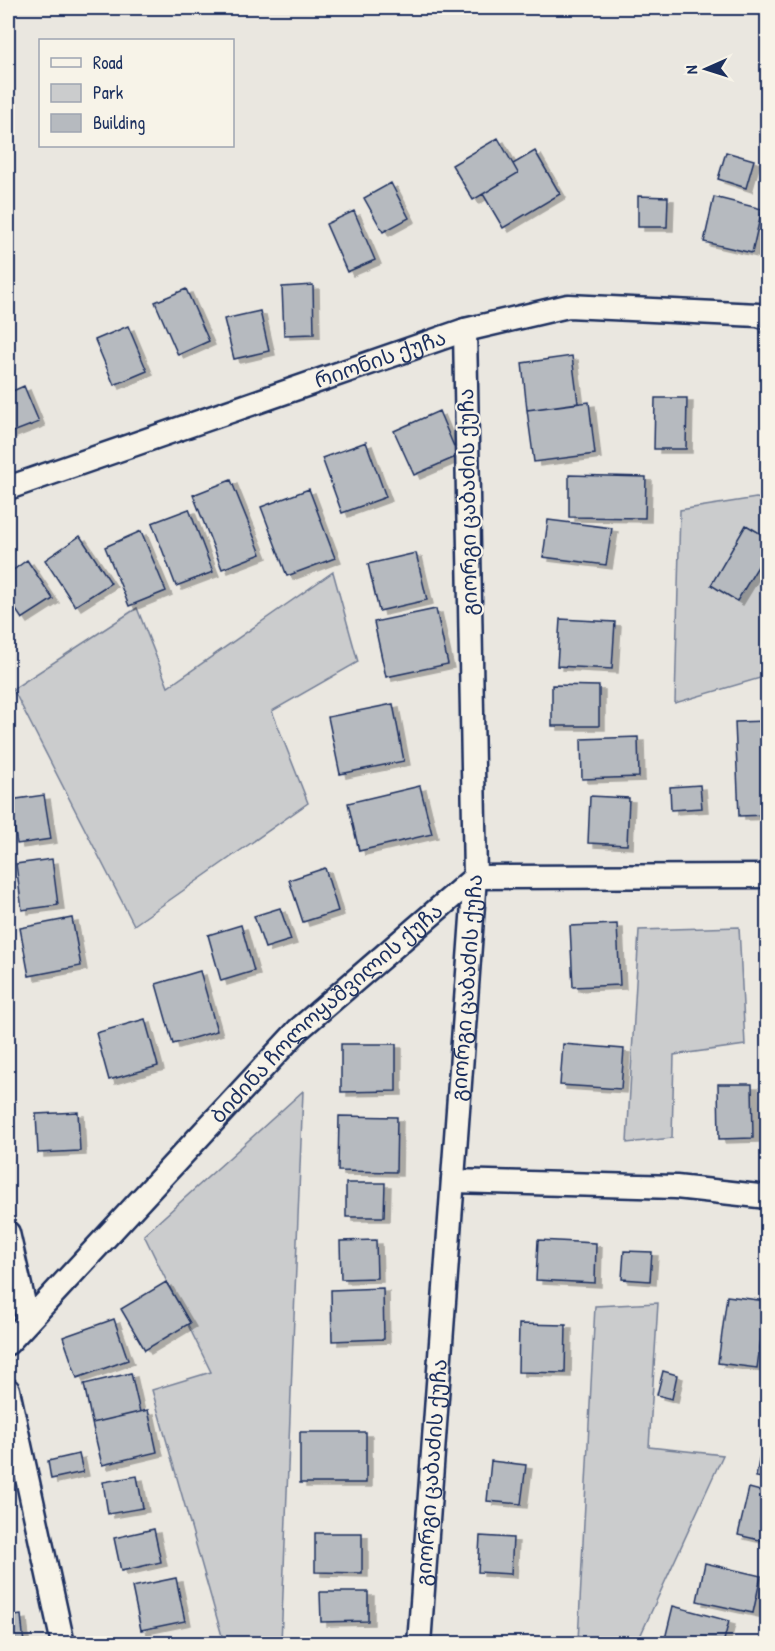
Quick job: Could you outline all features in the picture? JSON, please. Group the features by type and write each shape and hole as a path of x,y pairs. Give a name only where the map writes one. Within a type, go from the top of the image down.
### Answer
{"street":[{"name":"რიონის ქუჩა","path":"8,488 465,330 568,306 758,315 768,318"},
{"name":"გიორგი ცაბაძის ქუჩა","path":"419,1644 475,877 465,330"},
{"path":"475,877 768,876"},
{"name":"ბიძინა ჩოლოყაშვილის ქუჩა","path":"8,1343 299,1029 475,877"},
{"path":"453,1181 676,1187 768,1197"},
{"path":"8,1233 28,1321"},
{"path":"8,1389 63,1644"}],"green space":[{"path":"756,498 767,500 767,676 675,703 680,510"},
{"path":"333,572 358,662 272,711 308,803 134,925 13,689 137,608 168,687"},
{"path":"739,927 745,1045 674,1055 672,1138 627,1143 639,930"},
{"path":"303,1091 281,1643 224,1643 152,1390 211,1372 144,1235"},
{"path":"658,1303 649,1447 723,1455 637,1643 578,1641 595,1306"}],"building":[{"path":"498,138 518,173 473,200 452,165"},
{"path":"535,151 560,194 503,228 483,194 518,173 513,164"},
{"path":"726,152 754,160 746,188 718,179"},
{"path":"391,183 409,218 383,232 364,198"},
{"path":"638,196 668,197 667,227 638,227"},
{"path":"714,197 762,209 752,253 704,242"},
{"path":"354,211 375,260 347,272 326,224"},
{"path":"768,235 768,264 760,262"},
{"path":"313,285 314,334 284,335 282,287"},
{"path":"186,289 209,341 178,355 155,302"},
{"path":"260,311 269,351 234,359 224,319"},
{"path":"128,326 147,371 114,385 95,340"},
{"path":"572,356 578,403 527,410 522,363"},
{"path":"24,386 39,422 8,434 8,393"},
{"path":"655,398 687,398 686,449 654,449"},
{"path":"589,402 595,454 534,462 527,410"},
{"path":"439,411 458,456 414,475 394,431"},
{"path":"366,442 386,497 342,513 322,458"},
{"path":"569,475 646,477 645,518 569,517"},
{"path":"231,480 261,554 222,569 193,495"},
{"path":"309,489 335,558 287,576 261,507"},
{"path":"189,509 213,572 176,586 152,523"},
{"path":"548,520 612,528 606,565 543,557"},
{"path":"746,525 768,538 768,550 737,601 711,585"},
{"path":"141,531 166,591 129,606 105,547"},
{"path":"80,536 111,583 75,606 45,560"},
{"path":"416,553 427,600 379,611 368,564"},
{"path":"27,560 53,599 22,619 8,598 8,574"},
{"path":"436,609 448,664 386,677 374,622"},
{"path":"560,619 615,622 612,669 557,666"},
{"path":"552,685 599,686 599,726 552,726"},
{"path":"393,704 404,761 340,774 328,717"},
{"path":"768,721 768,815 739,816 735,722"},
{"path":"638,737 639,777 582,779 581,739"},
{"path":"700,785 702,808 671,810 670,787"},
{"path":"420,786 432,834 359,851 348,803"},
{"path":"44,795 51,839 17,844 10,800"},
{"path":"590,796 629,798 627,845 588,843"},
{"path":"52,859 58,905 22,910 16,864"},
{"path":"325,868 338,911 303,922 289,880"},
{"path":"280,908 291,940 265,948 254,916"},
{"path":"72,918 81,966 29,976 20,928"},
{"path":"617,924 620,985 573,987 570,926"},
{"path":"241,925 254,971 221,981 208,935"},
{"path":"200,971 217,1031 173,1044 156,984"},
{"path":"145,1019 158,1066 109,1080 96,1033"},
{"path":"341,1044 396,1044 396,1091 341,1092"},
{"path":"563,1044 624,1049 621,1089 560,1085"},
{"path":"766,1044 768,1044 768,1106"},
{"path":"718,1084 752,1084 753,1138 719,1139"},
{"path":"78,1112 80,1151 38,1153 36,1114"},
{"path":"339,1116 397,1117 396,1172 338,1171"},
{"path":"346,1183 385,1183 384,1217 346,1217"},
{"path":"376,1240 377,1278 341,1279 340,1241"},
{"path":"538,1240 596,1243 595,1283 536,1280"},
{"path":"624,1251 652,1252 650,1281 622,1279"},
{"path":"166,1282 190,1323 145,1350 121,1309"},
{"path":"383,1288 384,1339 332,1341 331,1290"},
{"path":"727,1296 766,1301 757,1368 718,1363"},
{"path":"114,1319 128,1360 77,1378 63,1337"},
{"path":"519,1324 566,1325 565,1373 518,1372"},
{"path":"663,1371 677,1375 672,1399 657,1395"},
{"path":"131,1373 140,1412 92,1423 84,1384"},
{"path":"148,1410 157,1452 102,1465 92,1423"},
{"path":"300,1432 366,1432 366,1483 300,1483"},
{"path":"761,1449 768,1450 768,1479 756,1477"},
{"path":"79,1454 83,1472 51,1479 48,1461"},
{"path":"491,1461 526,1465 521,1504 487,1501"},
{"path":"137,1476 143,1508 108,1514 103,1482"},
{"path":"749,1488 768,1493 768,1542 738,1535"},
{"path":"154,1529 161,1562 121,1571 114,1538"},
{"path":"315,1533 362,1533 362,1573 315,1572"},
{"path":"480,1536 513,1538 511,1574 478,1572"},
{"path":"705,1563 761,1576 753,1613 697,1601"},
{"path":"176,1578 185,1621 141,1630 132,1587"},
{"path":"320,1592 368,1592 368,1621 321,1622"},
{"path":"673,1606 729,1621 723,1644 664,1643"},
{"path":"21,1615 24,1644 8,1644 8,1617"}]}
